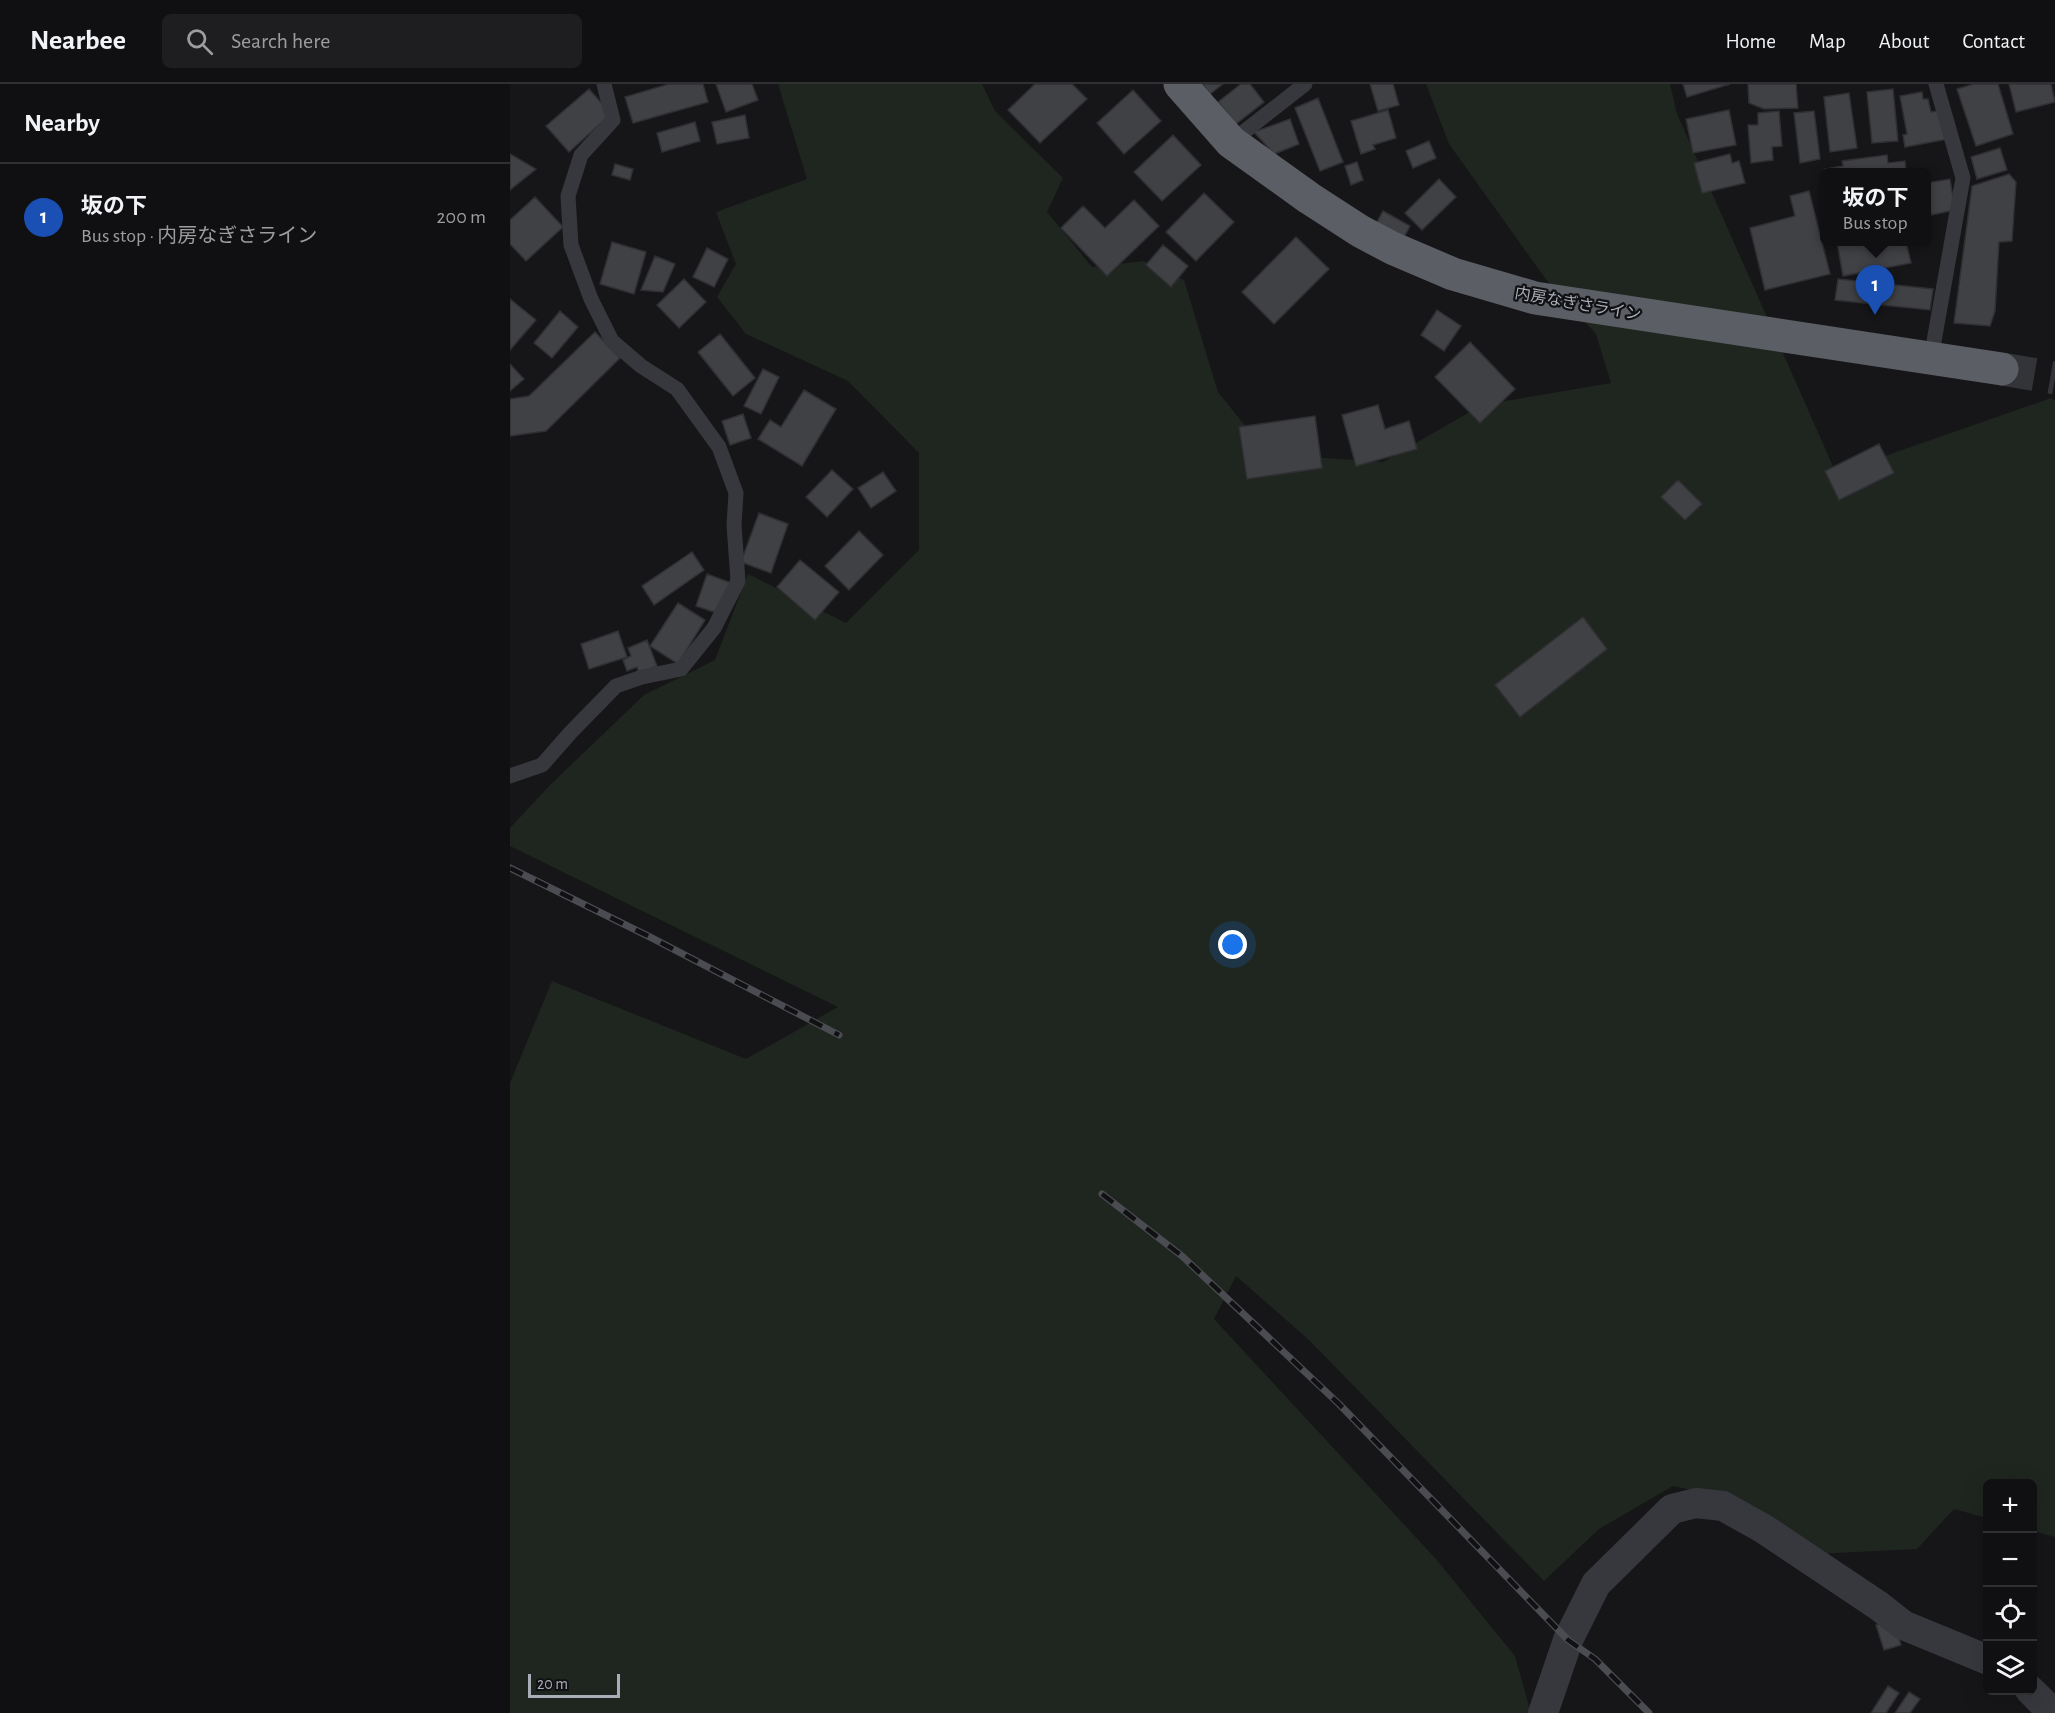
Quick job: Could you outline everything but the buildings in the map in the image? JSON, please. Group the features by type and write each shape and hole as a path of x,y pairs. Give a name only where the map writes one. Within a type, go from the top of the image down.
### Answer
{"highway":[{"name":"内房なぎさライン","path":"1180,84 1231,142 1309,198 1360,231 1392,248 1453,274 1535,298 2002,369"}],"street":[{"path":"1543,1713 1568,1640 1596,1584 1672,1509 1696,1503 1723,1506 1764,1529 1879,1606 1903,1625 1983,1658"},
{"path":"2035,1695 2053,1713"}],"lane":[{"path":"510,776 542,765 570,732 616,686 642,677 681,669 714,628 738,582 734,525 736,493 719,447 677,389 641,366 612,341 591,300 571,245 568,196 581,155 613,120 604,84"},
{"path":"1231,142 1305,84"},
{"path":"1931,358 1963,178 1936,84"}],"shaded area":[{"path":"778,84 982,84 995,111 1063,178 1047,212 1092,267 1144,261 1184,280 1218,392 1268,454 1383,462 1482,405 1611,383 1596,334 1545,278 1449,144 1426,84 1670,84 1677,114 1836,473 2051,398 2055,401 2055,1537 2037,1532 2037,1479 1983,1479 1983,1517 1954,1509 1917,1549 1815,1554 1733,1499 1673,1486 1599,1529 1544,1581 1309,1340 1236,1276 1214,1319 1436,1559 1515,1656 1531,1713 510,1713 510,1083 552,981 746,1059 838,1007 510,846 510,828 550,785 644,695 715,660 748,574 846,623 919,550 919,453 848,381 746,334 717,297 736,264 716,212 807,179"}],"tunnel":[{"path":"2002,369 2055,378"}],"railway":[{"path":"510,868 650,937 839,1035"},
{"path":"1102,1194 1182,1256 1339,1404 1568,1640 1595,1659 1649,1713"}],"place":[{"name":"坂の下","path":"1875,315"}]}
